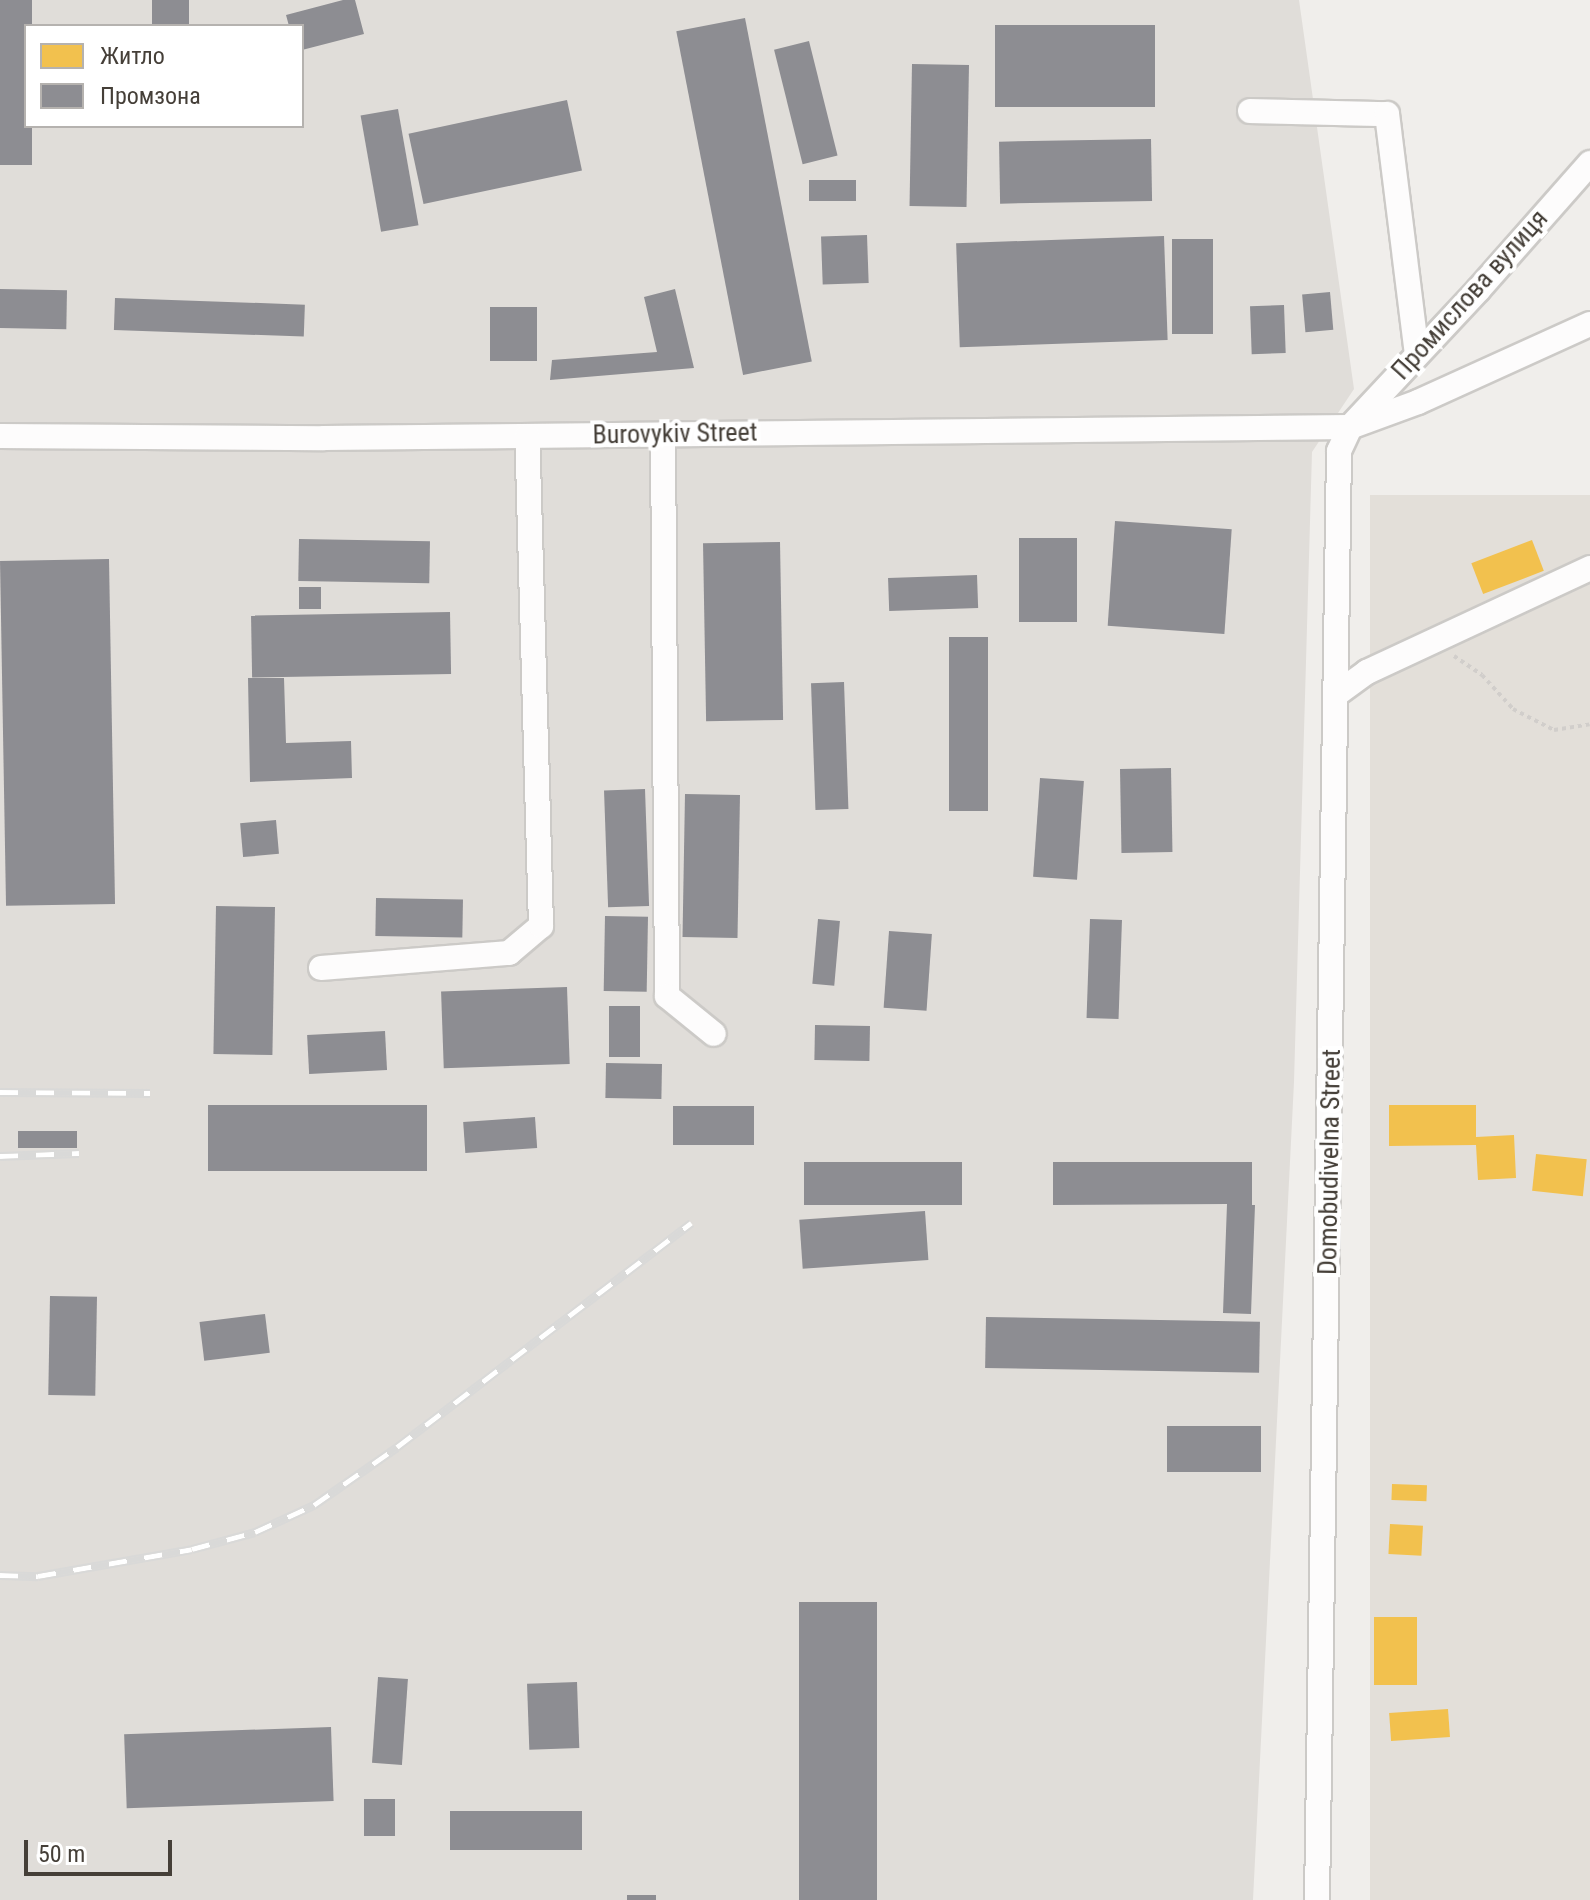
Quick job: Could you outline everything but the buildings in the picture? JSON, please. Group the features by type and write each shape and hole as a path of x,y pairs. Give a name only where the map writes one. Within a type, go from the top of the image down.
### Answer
{"street":[{"path":"1250,111 1387,114 1417,354"},
{"name":"Промислова вулиця","path":"1350,427 1590,163"},
{"name":"Burovykiv Street","path":"0,436 527,436 1350,427 1418,402 1590,324"},
{"name":"Domobudivelna Street","path":"1317,1900 1338,693 1337,487 1339,451 1350,427"},
{"path":"663,434 667,996 714,1034"},
{"path":"321,968 509,953 541,926 527,436"},
{"path":"1338,693 1367,672 1590,568"}],"path":[{"path":"1441,657 1453,655 1482,675 1513,709 1554,730 1590,724"}],"shaded area":[{"path":"0,0 1299,0 1354,389 1312,452 1294,1082 1253,1900 0,1900"},
{"path":"1370,495 1590,495 1590,1900 1370,1900"}],"railway":[{"path":"0,1092 150,1093"},
{"path":"0,1156 79,1153"},
{"path":"0,1575 38,1576 192,1549 255,1532 314,1505 397,1447 691,1223"}]}
